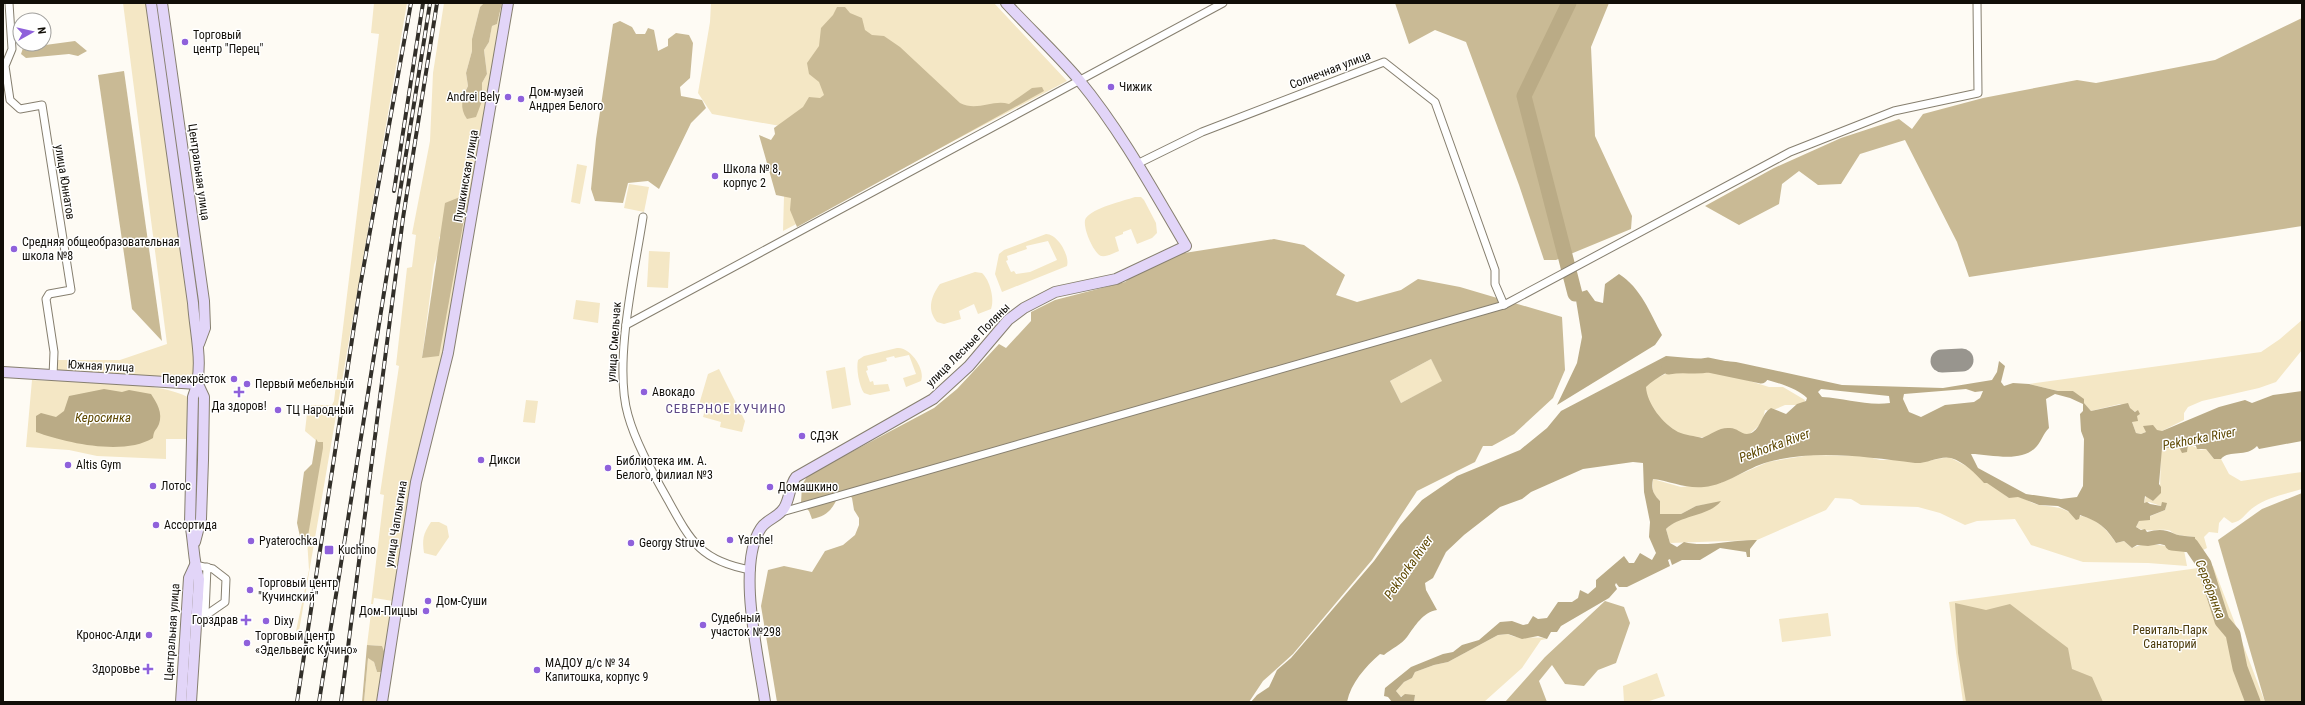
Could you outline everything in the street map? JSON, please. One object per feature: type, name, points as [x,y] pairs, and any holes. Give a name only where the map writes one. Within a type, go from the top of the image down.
[{"type":"street","name":"улица Юннатов","points":[[9,3],[12,49],[5,66],[10,100],[20,109],[42,105],[71,290],[49,294],[46,299],[54,352],[53,376]]},
{"type":"street","name":"Центральная улица","points":[[152,3],[193,303],[194,329],[199,344]]},
{"type":"street","name":"Центральная улица","points":[[162,3],[204,301],[205,328],[199,344],[198,384],[204,397],[201,519],[195,544],[194,565],[189,578],[181,702]]},
{"type":"street","name":"Пушкинская улица","points":[[448,353],[508,3]]},
{"type":"street","name":"улица Лесные Поляны","points":[[782,512],[794,480],[798,474],[933,399],[969,366],[1008,320],[1024,308],[1054,292],[1116,279],[1186,246],[1137,164],[1078,80],[1006,3]]},
{"type":"street","points":[[626,325],[1223,3]]},
{"type":"street","points":[[765,702],[753,641],[751,570],[753,551],[759,532],[766,523],[782,512],[1504,305],[1790,152],[1894,111],[1978,93],[1977,3]]},
{"type":"street","name":"Солнечная улица","points":[[1137,164],[1202,132],[1384,62],[1435,102],[1495,270],[1495,284],[1504,305]]},
{"type":"street","points":[[166,111],[177,109]]},
{"type":"street","name":"улица Смельчак","points":[[643,217],[626,325],[625,398],[628,415],[649,463],[693,542],[719,561],[731,567],[751,570]]},
{"type":"street","name":"улица Чаплыгина","points":[[382,702],[416,482],[448,353]]},
{"type":"street","name":"Южная улица","points":[[3,372],[198,384]]},
{"type":"street","name":"Центральная улица","points":[[191,702],[201,613],[199,579],[194,565]]},
{"type":"street","points":[[194,565],[208,567],[222,574],[226,579],[227,591],[225,602],[209,613],[201,613],[208,567]]},
{"type":"green space","points":[[123,3],[149,3],[193,329],[193,374],[187,379],[59,373],[57,370],[57,360],[120,360],[167,344]]},
{"type":"green space","points":[[374,3],[407,3],[299,631],[296,631],[309,570],[307,539],[323,443],[318,442],[305,431],[308,405],[332,405],[334,401],[379,34],[371,33]]},
{"type":"green space","points":[[444,3],[484,3],[480,7],[472,39],[472,51],[466,73],[468,86],[463,95],[482,102],[482,83],[487,74],[484,50],[489,42],[492,26],[497,24],[502,3],[504,3],[443,356],[393,601],[374,598],[373,604],[371,604],[384,495],[380,494],[399,366],[396,365],[407,268],[412,267],[416,235],[412,234],[430,141],[433,73]],"holes":[[[464,223],[422,358],[434,265],[440,247],[439,237]]]},
{"type":"green space","points":[[711,3],[994,3],[1067,81],[783,231],[786,127],[712,114],[698,93],[710,22]]},
{"type":"green space","points":[[577,164],[587,166],[580,204],[571,202]]},
{"type":"green space","points":[[629,184],[649,187],[644,212],[624,208]]},
{"type":"green space","points":[[1135,197],[1141,197],[1144,200],[1156,223],[1157,233],[1152,238],[1137,244],[1131,229],[1123,232],[1123,234],[1115,237],[1119,251],[1101,256],[1091,244],[1086,232],[1086,218],[1101,208]]},
{"type":"green space","points":[[1046,234],[1050,235],[1059,241],[1065,251],[1067,266],[1002,292],[995,274],[999,254],[1004,250]],"holes":[[[1048,241],[1057,260],[1030,272],[1016,274],[1014,271],[1011,272],[1006,261],[1008,260],[1007,256],[1027,249],[1026,246]]]},
{"type":"green space","points":[[649,251],[670,252],[668,288],[647,287]]},
{"type":"green space","points":[[975,272],[982,273],[987,280],[992,296],[991,309],[978,314],[974,304],[959,311],[961,319],[944,324],[937,322],[932,312],[931,302],[940,284]]},
{"type":"green space","points":[[576,300],[600,303],[598,323],[573,319]]},
{"type":"green space","points":[[2302,320],[2302,350],[2276,382],[2259,388],[2202,401],[2188,407],[2184,413],[2184,420],[2162,431],[2146,432],[2141,434],[2136,433],[2132,422],[2136,412],[2120,404],[2091,411],[2073,391],[2058,391],[2029,384],[2261,352],[2280,339]]},
{"type":"green space","points":[[902,348],[907,351],[916,360],[921,371],[921,381],[906,387],[903,378],[916,374],[909,355],[895,358],[894,356],[886,358],[887,361],[867,366],[868,370],[866,371],[870,382],[873,381],[874,385],[888,384],[890,391],[870,395],[864,393],[858,377],[858,360],[864,356]]},
{"type":"green space","points":[[1431,359],[1443,381],[1401,403],[1390,381]]},
{"type":"green space","points":[[1683,366],[1715,370],[1769,387],[1783,387],[1805,400],[1803,405],[1785,405],[1771,411],[1765,410],[1762,423],[1745,438],[1678,437],[1660,419],[1642,394],[1648,382]]},
{"type":"green space","points":[[845,367],[851,405],[832,409],[826,371]]},
{"type":"green space","points":[[719,369],[745,421],[742,432],[720,427],[721,422],[703,417],[705,410],[698,408],[708,374]]},
{"type":"green space","points":[[32,380],[114,383],[158,388],[176,392],[189,398],[190,439],[166,439],[166,459],[97,456],[69,450],[26,447]]},
{"type":"green space","points":[[526,400],[538,401],[535,423],[523,422]]},
{"type":"green space","points":[[2188,444],[2201,450],[2206,449],[2214,459],[2221,459],[2229,474],[2241,481],[2302,472],[2302,489],[2277,496],[2259,504],[2236,522],[2232,523],[2224,517],[2219,523],[2218,533],[2209,532],[2204,537],[2207,548],[2201,551],[2195,544],[2194,537],[2177,535],[2168,530],[2147,530],[2136,527],[2139,521],[2165,510],[2166,506],[2162,504],[2161,506],[2149,502],[2144,503],[2146,496],[2153,501],[2160,490],[2161,447],[2188,446]]},
{"type":"green space","points":[[1810,455],[1865,456],[1880,460],[1908,460],[1916,463],[1949,457],[1968,467],[2009,498],[2020,497],[2035,504],[2066,510],[2074,516],[2087,517],[2093,520],[2108,532],[2116,543],[2124,541],[2132,548],[2151,545],[2184,550],[2187,566],[2148,563],[2083,562],[2031,545],[2015,519],[1977,521],[1965,525],[1940,513],[1918,507],[1861,505],[1851,499],[1835,498],[1826,510],[1757,540],[1670,543],[1666,529],[1672,524],[1720,502],[1696,506],[1681,514],[1660,515],[1660,501],[1655,496],[1653,491],[1653,479],[1681,487],[1720,483],[1768,462]]},
{"type":"green space","points":[[431,522],[439,522],[447,526],[449,537],[436,556],[424,553],[424,537]]},
{"type":"green space","name":"Ревиталь-Парк Санаторий","points":[[2213,566],[2265,702],[1963,702],[1949,602]]},
{"type":"green space","points":[[371,613],[391,615],[385,654],[381,646],[367,645]]},
{"type":"green space","points":[[1828,613],[1831,636],[1782,642],[1779,619]]},
{"type":"green space","points":[[1508,634],[1522,638],[1547,639],[1541,640],[1522,668],[1484,702],[1414,702],[1415,695],[1400,696],[1396,691],[1404,682],[1412,678],[1415,672],[1448,662],[1498,635]]},
{"type":"green space","points":[[368,657],[374,662],[377,672],[382,672],[377,702],[364,702]]},
{"type":"green space","points":[[1657,673],[1665,696],[1646,702],[1624,702],[1623,686]]},
{"type":"shaded area","points":[[484,3],[502,3],[497,24],[492,26],[489,42],[484,50],[487,74],[482,83],[482,101],[476,117],[467,119],[464,115],[462,107],[464,94],[468,86],[466,73],[472,51],[472,39],[480,7]]},
{"type":"shaded area","points":[[1395,3],[1609,3],[1591,47],[1595,136],[1632,216],[1631,229],[1556,260],[1544,260],[1519,185],[1466,42],[1435,30],[1409,44]]},
{"type":"shaded area","points":[[837,7],[845,7],[850,13],[862,18],[865,30],[872,35],[884,36],[900,47],[960,103],[973,106],[997,103],[1009,104],[1032,88],[1042,87],[1044,91],[797,227],[790,210],[791,198],[776,195],[759,135],[771,140],[775,134],[774,128],[803,107],[809,97],[820,98],[824,95],[819,82],[809,74],[807,63],[819,46],[821,28],[833,15]]},
{"type":"shaded area","points":[[2302,18],[2302,226],[1969,277],[1957,242],[1905,140],[1860,154],[1841,184],[1818,185],[1799,171],[1782,184],[1779,204],[1739,225],[1705,206],[1774,168],[1841,138],[1899,119],[1912,129],[1923,114],[1983,98],[2077,80],[2096,83],[2215,60]]},
{"type":"shaded area","points":[[620,21],[632,27],[636,34],[645,34],[648,28],[654,30],[658,51],[668,46],[668,39],[676,33],[689,35],[693,43],[690,78],[680,87],[681,96],[702,100],[706,108],[691,123],[659,189],[648,181],[628,183],[623,203],[595,201],[591,189],[596,139],[613,24]]},
{"type":"shaded area","points":[[75,41],[87,51],[78,56],[69,54],[26,58],[21,54],[22,52],[52,52],[52,44]]},
{"type":"shaded area","points":[[124,71],[162,341],[132,309],[98,75]]},
{"type":"shaded area","points":[[465,195],[468,198],[439,356],[422,358],[445,203]]},
{"type":"shaded area","points":[[1274,239],[1304,245],[1345,275],[1336,295],[1357,302],[1401,290],[1418,279],[1460,287],[1562,317],[1565,370],[1553,398],[1514,434],[1492,446],[1483,446],[1475,462],[1417,491],[1372,560],[1293,654],[1263,681],[1249,702],[777,702],[761,606],[768,570],[784,566],[812,572],[825,551],[843,545],[855,535],[859,525],[859,518],[854,510],[852,498],[847,492],[839,493],[830,510],[818,518],[812,519],[809,511],[801,503],[802,485],[808,475],[934,408],[957,389],[999,344],[1006,348],[1031,321],[1031,312],[1055,300],[1125,282],[1139,271],[1178,254]],"holes":[[[1431,359],[1442,381],[1401,403],[1390,381]]]},
{"type":"shaded area","points":[[316,439],[318,442],[323,442],[323,448],[308,536],[307,539],[301,541],[297,523],[304,472],[312,464]]},
{"type":"shaded area","points":[[2302,493],[2302,702],[2265,702],[2218,540],[2262,509]]},
{"type":"shaded area","points":[[1605,601],[1624,607],[1630,623],[1616,663],[1598,670],[1584,686],[1565,684],[1552,665],[1539,681],[1547,702],[1505,702],[1545,657]]},
{"type":"shaded area","points":[[1955,603],[1986,610],[2010,604],[2068,648],[2072,669],[2092,677],[2103,702],[1966,702],[1958,653]]},
{"type":"shaded area","points":[[367,645],[382,646],[385,654],[382,672],[377,672],[374,662],[368,658],[364,702],[362,702]]},
{"type":"water","points":[[1619,274],[1633,286],[1639,294],[1662,335],[1655,345],[1557,405],[1577,363],[1582,337],[1575,294],[1587,290],[1595,301],[1603,303],[1605,284]]},
{"type":"water","name":"Pekhorka River","points":[[1666,356],[1736,362],[1842,385],[1943,388],[1992,380],[1997,372],[1999,361],[2005,366],[2001,382],[2004,386],[2013,383],[2029,384],[2058,391],[2073,391],[2084,399],[2084,403],[2091,411],[2128,403],[2130,408],[2135,412],[2138,410],[2140,414],[2137,416],[2138,421],[2132,422],[2136,433],[2141,434],[2146,432],[2143,426],[2153,425],[2157,430],[2162,431],[2219,407],[2245,400],[2252,403],[2273,395],[2302,391],[2302,441],[2259,449],[2257,446],[2248,452],[2229,454],[2221,459],[2214,459],[2206,449],[2197,449],[2196,446],[2188,444],[2187,452],[2182,453],[2179,447],[2162,448],[2159,484],[2161,487],[2161,493],[2153,501],[2145,496],[2144,503],[2147,502],[2161,506],[2162,502],[2167,503],[2165,510],[2150,516],[2150,520],[2139,521],[2136,527],[2141,530],[2145,529],[2147,532],[2161,530],[2179,535],[2195,537],[2195,544],[2184,550],[2160,544],[2148,546],[2137,545],[2132,548],[2124,541],[2116,543],[2101,525],[2092,520],[2080,515],[2079,519],[2076,520],[2068,511],[2058,506],[2039,505],[2018,497],[2009,498],[1987,483],[1984,483],[1965,465],[1947,457],[1919,463],[1842,455],[1786,458],[1768,462],[1752,468],[1729,480],[1704,487],[1684,486],[1653,479],[1653,491],[1660,501],[1660,514],[1681,514],[1696,506],[1721,501],[1710,510],[1672,524],[1666,529],[1670,543],[1677,547],[1684,542],[1692,544],[1711,544],[1757,540],[1750,549],[1750,557],[1747,557],[1746,552],[1720,548],[1700,560],[1682,560],[1672,565],[1670,559],[1668,560],[1670,566],[1627,587],[1619,587],[1616,583],[1615,585],[1617,589],[1609,598],[1561,626],[1557,632],[1551,632],[1547,639],[1538,636],[1522,639],[1508,634],[1498,635],[1448,662],[1415,672],[1412,678],[1404,682],[1396,691],[1401,697],[1405,694],[1415,695],[1414,702],[1392,702],[1388,697],[1384,696],[1385,688],[1411,667],[1443,654],[1453,652],[1462,645],[1479,640],[1500,622],[1512,621],[1523,625],[1528,624],[1533,616],[1538,619],[1547,618],[1558,602],[1572,602],[1578,598],[1580,590],[1588,594],[1596,587],[1596,580],[1624,556],[1629,563],[1634,563],[1640,553],[1652,560],[1656,553],[1649,537],[1650,522],[1644,492],[1643,463],[1633,462],[1583,469],[1531,492],[1522,499],[1500,507],[1464,535],[1446,552],[1433,578],[1425,583],[1426,590],[1437,610],[1432,611],[1423,617],[1402,642],[1384,655],[1380,654],[1369,664],[1355,682],[1347,702],[1251,702],[1257,695],[1269,687],[1277,670],[1291,658],[1374,561],[1400,525],[1422,500],[1457,476],[1520,450],[1547,428],[1561,411]],"holes":[[[1689,365],[1717,369],[1769,380],[1798,391],[1807,398],[1806,401],[1797,404],[1786,414],[1771,408],[1765,413],[1758,427],[1750,434],[1746,434],[1733,428],[1719,430],[1702,438],[1684,434],[1672,428],[1657,413],[1649,400],[1646,387],[1666,373]],[[1821,389],[1889,396],[1890,403],[1864,403],[1822,397],[1818,392]],[[1966,389],[1975,392],[1983,391],[1980,398],[1974,402],[1945,405],[1921,417],[1909,412],[1903,399],[1904,394]],[[2055,394],[2070,398],[2083,404],[2083,411],[2080,414],[2081,431],[2084,439],[2083,486],[2077,497],[2061,499],[2026,494],[1978,468],[1971,454],[2006,457],[2023,455],[2031,452],[2049,428],[2046,399]]]},
{"type":"water","name":"Керосинка","points":[[104,389],[122,392],[129,390],[151,394],[160,412],[159,424],[153,438],[141,443],[127,446],[111,447],[95,446],[63,440],[36,432],[36,416],[41,413],[56,417],[64,411],[69,396]]},
{"type":"waterway","points":[[1569,3],[1524,96],[1575,294]]},
{"type":"waterway","points":[[1669,367],[1708,365],[1761,376]]},
{"type":"waterway","name":"Серебрянка","points":[[2172,543],[2191,545],[2204,564],[2222,621],[2233,634],[2240,668],[2253,702]]},
{"type":"taxiway","points":[[1942,361],[1962,360]]},
{"type":"railway","points":[[297,702],[360,287],[411,3]]},
{"type":"railway","points":[[394,191],[423,3]]},
{"type":"railway","points":[[319,702],[430,3]]},
{"type":"railway","points":[[341,702],[403,218],[437,3]]},
{"type":"place","name":"Торговый центр \"Перец\"","points":[[185,42]]},
{"type":"place","name":"Чижик","points":[[1111,87]]},
{"type":"place","name":"Andrei Bely","points":[[508,97]]},
{"type":"place","name":"Дом-музей Андрея Белого","points":[[521,99]]},
{"type":"place","name":"Школа № 8, корпус 2","points":[[715,176]]},
{"type":"place","name":"Средняя общеобразовательная школа №8","points":[[14,249]]},
{"type":"place","name":"Перекрёсток","points":[[234,379]]},
{"type":"place","name":"Первый мебельный","points":[[247,384]]},
{"type":"place","name":"Да здоров!","points":[[239,392]]},
{"type":"place","name":"Авокадо","points":[[644,392]]},
{"type":"place","name":"ТЦ Народный","points":[[278,410]]},
{"type":"place","name":"СДЭК","points":[[802,436]]},
{"type":"place","name":"Дикси","points":[[481,460]]},
{"type":"place","name":"Altis Gym","points":[[68,465]]},
{"type":"place","name":"Библиотека им. А. Белого, филиал №3","points":[[608,468]]},
{"type":"place","name":"Лотос","points":[[153,486]]},
{"type":"place","name":"Домашкино","points":[[770,487]]},
{"type":"place","name":"Ассортида","points":[[156,525]]},
{"type":"place","name":"Yarche!","points":[[730,540]]},
{"type":"place","name":"Pyaterochka","points":[[251,541]]},
{"type":"place","name":"Georgy Struve","points":[[631,543]]},
{"type":"place","name":"Kuchino","points":[[329,550]]},
{"type":"place","name":"Торговый центр \"Кучинский\"","points":[[250,590]]},
{"type":"place","name":"Дом-Суши","points":[[428,601]]},
{"type":"place","name":"Дом-Пиццы","points":[[426,611]]},
{"type":"place","name":"Горздрав","points":[[246,620]]},
{"type":"place","name":"Dixy","points":[[266,621]]},
{"type":"place","name":"Судебный участок №298","points":[[703,625]]},
{"type":"place","name":"Кронос-Алди","points":[[149,635]]},
{"type":"place","name":"Торговый центр «Эдельвейс Кучино»","points":[[247,643]]},
{"type":"place","name":"Здоровье","points":[[148,669]]},
{"type":"place","name":"МАДОУ д/с № 34 Капитошка, корпус 9","points":[[537,670]]},
{"type":"district","name":"СЕВЕРНОЕ КУЧИНО","points":[[726,408]]}]
